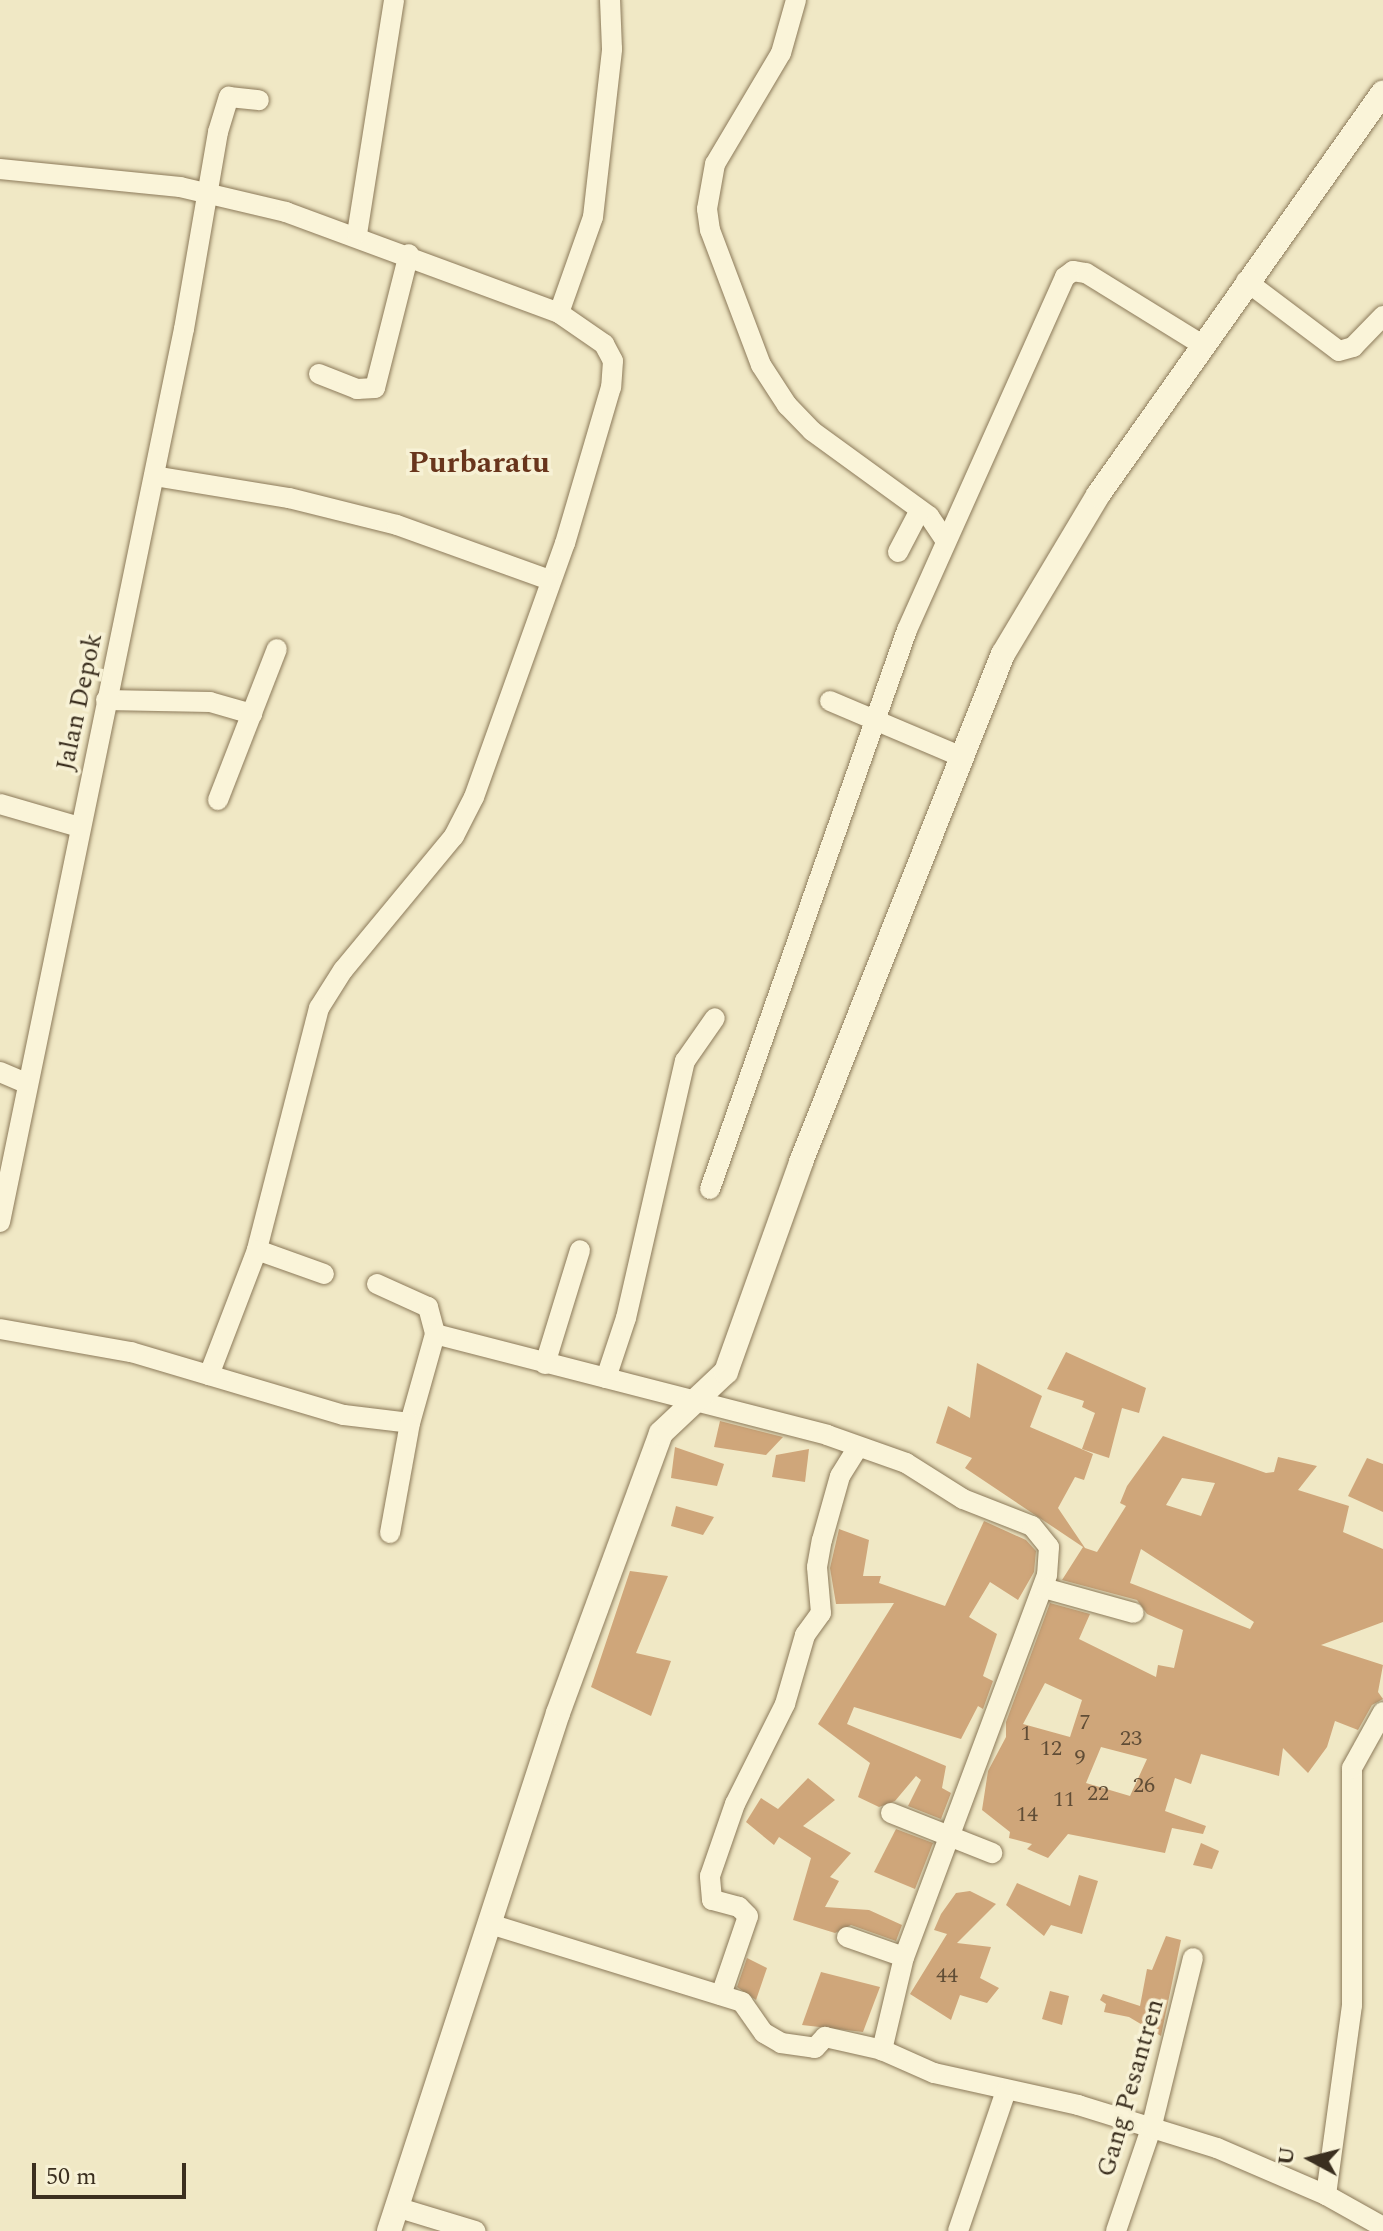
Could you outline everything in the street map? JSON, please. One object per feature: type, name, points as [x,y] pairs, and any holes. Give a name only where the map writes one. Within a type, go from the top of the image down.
[{"type":"street","points":[[357,234],[394,0]]},
{"type":"street","points":[[559,313],[593,217],[612,49],[610,0]]},
{"type":"street","points":[[796,0],[781,53],[715,164],[707,209],[710,230],[761,365],[787,405],[812,431],[945,540]]},
{"type":"street","points":[[389,2231],[558,1713],[661,1433],[697,1403],[726,1372],[801,1162],[1013,635],[1098,495],[1201,344],[1383,93]]},
{"type":"street","name":"Jalan Depok","points":[[0,1222],[26,1083],[154,476],[225,102],[234,95],[259,100]]},
{"type":"street","points":[[0,169],[208,193],[357,234],[559,313],[604,344],[613,361],[611,387],[550,580],[464,817],[425,873],[343,970],[319,1008],[257,1250],[209,1375]]},
{"type":"street","points":[[319,374],[357,389],[375,388],[409,254]]},
{"type":"street","points":[[710,1189],[869,718],[945,540],[1067,274],[1086,273],[1201,344]]},
{"type":"street","points":[[1246,281],[1339,351],[1353,347],[1383,316]]},
{"type":"street","points":[[154,476],[289,498],[397,525],[550,580]]},
{"type":"street","points":[[898,552],[917,516]]},
{"type":"street","points":[[218,800],[277,649]]},
{"type":"street","points":[[106,700],[210,702],[252,714]]},
{"type":"street","points":[[830,701],[962,757]]},
{"type":"street","points":[[0,804],[79,827]]},
{"type":"street","points":[[606,1378],[626,1318],[685,1061],[715,1018]]},
{"type":"street","points":[[0,1072],[26,1083]]},
{"type":"street","points":[[257,1250],[324,1274]]},
{"type":"street","points":[[545,1364],[580,1250]]},
{"type":"street","points":[[377,1284],[429,1308],[435,1334],[410,1423],[390,1533]]},
{"type":"street","points":[[0,1329],[131,1352],[299,1404],[410,1423]]},
{"type":"street","points":[[435,1334],[858,1447],[906,1463],[963,1499],[1041,1533],[1049,1547],[1044,1588],[904,1957],[882,2050]]},
{"type":"street","points":[[721,1995],[748,1916],[739,1907],[712,1900],[710,1876],[735,1804],[785,1704],[805,1635],[821,1613],[817,1567],[822,1540],[840,1476],[858,1447]]},
{"type":"street","points":[[1044,1588],[1134,1613]]},
{"type":"street","points":[[1326,2195],[1352,2005],[1352,1768],[1383,1712]]},
{"type":"street","points":[[891,1813],[992,1853]]},
{"type":"street","points":[[490,1924],[748,2006],[764,2033],[781,2043],[815,2048],[825,2037],[882,2050],[934,2073],[1078,2105],[1217,2148],[1326,2195],[1383,2227]]},
{"type":"street","points":[[847,1937],[904,1957]]},
{"type":"street","name":"Gang Pesantren","points":[[1116,2231],[1151,2129],[1193,1958]]},
{"type":"street","points":[[958,2231],[1006,2091]]},
{"type":"street","points":[[396,2207],[475,2231]]},
{"type":"building","points":[[1066,1352],[1146,1388],[1139,1413],[1122,1408],[1109,1458],[1082,1449],[1095,1413],[1082,1407],[1084,1401],[1047,1389]]},
{"type":"building","points":[[977,1363],[1042,1396],[1030,1427],[1093,1454],[1084,1480],[1075,1477],[1058,1508],[1085,1548],[1097,1552],[1126,1506],[1120,1503],[1127,1486],[1163,1436],[1266,1473],[1274,1472],[1278,1457],[1317,1466],[1298,1490],[1349,1506],[1343,1532],[1383,1549],[1383,1622],[1321,1645],[1383,1665],[1378,1692],[1383,1699],[1372,1705],[1358,1730],[1335,1721],[1327,1747],[1308,1773],[1283,1748],[1279,1776],[1201,1754],[1191,1784],[1175,1778],[1165,1811],[1206,1826],[1203,1834],[1172,1828],[1165,1853],[1068,1834],[1048,1858],[1027,1849],[1032,1844],[1009,1838],[1010,1832],[982,1810],[988,1771],[1006,1737],[1006,1722],[1050,1603],[1090,1614],[1079,1639],[1156,1677],[1158,1665],[1174,1668],[1183,1630],[1147,1614],[1137,1600],[1062,1580],[1083,1547],[965,1468],[972,1458],[936,1443],[948,1406],[970,1418]],"holes":[[[1182,1478],[1215,1483],[1201,1516],[1166,1505]],[[1141,1549],[1254,1622],[1250,1629],[1130,1583]],[[1045,1683],[1082,1700],[1070,1737],[1023,1724]],[[1101,1747],[1147,1759],[1130,1796],[1086,1783]]]},
{"type":"building","points":[[720,1421],[783,1437],[766,1455],[714,1447]]},
{"type":"building","points":[[675,1447],[724,1464],[717,1486],[671,1478]]},
{"type":"building","points":[[809,1449],[805,1482],[772,1477],[776,1455]]},
{"type":"building","points":[[1367,1458],[1383,1464],[1383,1512],[1348,1496]]},
{"type":"building","points":[[676,1506],[714,1517],[703,1535],[671,1526]]},
{"type":"building","points":[[984,1521],[1026,1540],[1036,1551],[1034,1572],[1018,1600],[990,1582],[969,1617],[997,1634],[983,1676],[993,1681],[983,1709],[978,1706],[961,1739],[854,1707],[847,1724],[946,1766],[942,1788],[951,1793],[941,1819],[908,1806],[921,1780],[916,1776],[895,1801],[879,1807],[858,1797],[870,1763],[818,1724],[894,1603],[836,1604],[830,1568],[839,1529],[869,1540],[863,1576],[881,1576],[879,1583],[945,1606]]},
{"type":"building","points":[[630,1571],[668,1576],[636,1653],[671,1661],[651,1716],[591,1687]]},
{"type":"building","points":[[808,1778],[835,1800],[803,1826],[851,1853],[830,1877],[839,1881],[825,1907],[869,1910],[902,1925],[896,1941],[851,1925],[835,1933],[793,1920],[811,1858],[779,1837],[774,1845],[746,1822],[761,1798],[778,1809]]},
{"type":"building","points":[[896,1829],[933,1843],[915,1889],[874,1872]]},
{"type":"building","points":[[1201,1843],[1219,1851],[1212,1869],[1193,1865]]},
{"type":"building","points":[[1079,1875],[1098,1881],[1082,1934],[1051,1925],[1044,1936],[1006,1905],[1017,1883],[1070,1906]]},
{"type":"building","points":[[970,1891],[996,1904],[957,1943],[991,1947],[980,1978],[999,1988],[987,2003],[960,1995],[951,2020],[910,1994],[947,1934],[934,1930],[941,1914],[956,1893]]},
{"type":"building","points":[[1166,1936],[1181,1940],[1161,2036],[1129,2017],[1104,2012],[1106,2004],[1100,2000],[1103,1994],[1140,2006],[1147,1969],[1152,1970]]},
{"type":"building","points":[[747,1958],[767,1968],[756,2000],[737,1987]]},
{"type":"building","points":[[821,1972],[880,1987],[863,2032],[802,2025]]},
{"type":"building","points":[[1050,1991],[1069,1996],[1062,2025],[1042,2019]]},
{"type":"district","name":"Purbaratu","points":[[479,463]]}]
